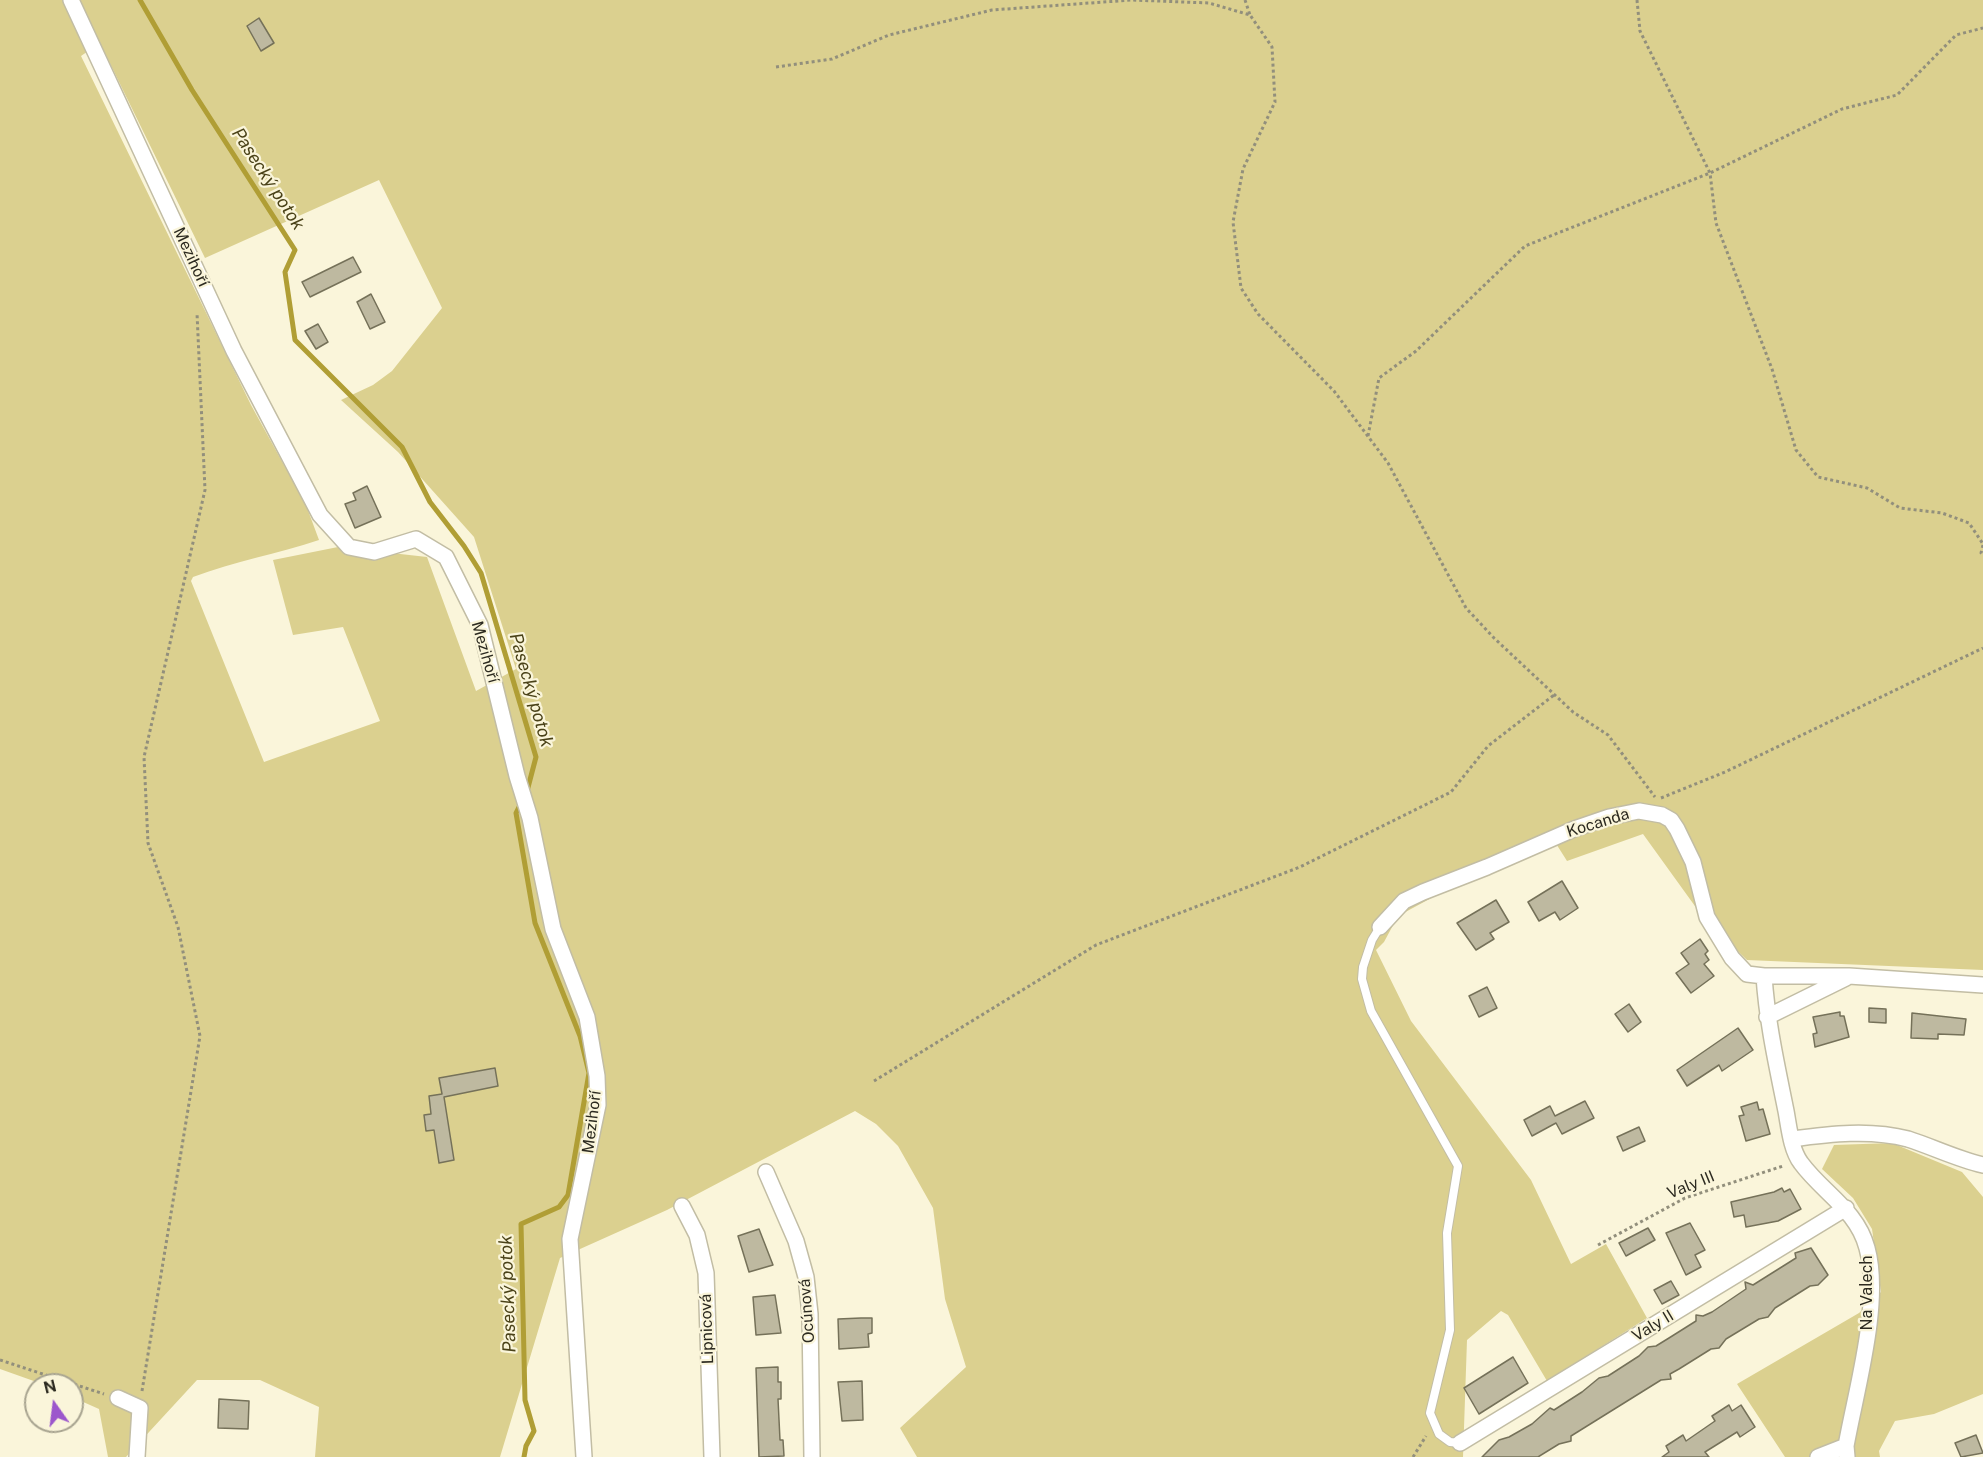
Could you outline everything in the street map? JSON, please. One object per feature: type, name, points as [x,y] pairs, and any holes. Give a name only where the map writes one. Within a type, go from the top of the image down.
[{"type":"street","name":"Mezihoří","points":[[71,0],[234,351],[320,515],[350,547],[374,552],[416,539],[446,557],[480,625],[517,776],[530,818],[553,929],[587,1017],[597,1076],[598,1105],[593,1136],[570,1239],[584,1457]]},
{"type":"street","name":"Kocanda","points":[[1380,927],[1404,901],[1423,892],[1574,829],[1632,811],[1651,813],[1671,820],[1686,845],[1707,917],[1732,958],[1748,974],[1849,976],[1983,985]]},
{"type":"street","name":"Na Valech","points":[[1764,976],[1767,1017],[1792,1139],[1800,1162],[1846,1208],[1863,1235],[1871,1269],[1867,1338],[1846,1452]]},
{"type":"street","points":[[1767,1017],[1849,976]]},
{"type":"street","points":[[1792,1139],[1829,1134],[1887,1135],[1908,1139],[1983,1165]]},
{"type":"street","name":"Ocúnová","points":[[766,1172],[796,1241],[806,1277],[810,1314],[812,1457]]},
{"type":"street","name":"Lipnicová","points":[[682,1206],[697,1235],[706,1273],[712,1457]]},
{"type":"street","name":"Valy II","points":[[1460,1443],[1846,1208]]},
{"type":"street","points":[[118,1398],[140,1408],[137,1457]]},
{"type":"street","points":[[1818,1457],[1846,1452]]},
{"type":"lane","points":[[1380,927],[1372,940],[1363,966],[1362,979],[1371,1011],[1458,1166],[1447,1233],[1450,1330],[1430,1413],[1433,1424],[1450,1442],[1460,1443]]},
{"type":"path","points":[[776,67],[832,59],[889,36],[992,10],[1132,0],[1209,3],[1250,15]]},
{"type":"path","points":[[1245,0],[1250,15],[1272,47],[1275,102],[1243,169],[1233,222],[1241,288],[1258,314],[1334,391],[1388,464],[1466,608],[1494,638],[1573,712],[1608,735],[1657,800],[1725,772],[1983,648]]},
{"type":"path","points":[[1637,0],[1641,31],[1710,173],[1716,223],[1772,369],[1796,450],[1818,477],[1867,488],[1900,508],[1942,513],[1969,523],[1983,545],[1981,553],[1983,555]]},
{"type":"path","points":[[1368,436],[1379,378],[1416,351],[1525,246],[1710,173],[1842,109],[1896,95],[1956,35],[1983,28]]},
{"type":"path","points":[[140,1408],[200,1036],[178,927],[148,843],[144,758],[205,490],[197,303]]},
{"type":"path","points":[[874,1081],[1096,945],[1300,867],[1451,792],[1488,746],[1554,695]]},
{"type":"path","name":"Valy III","points":[[1598,1245],[1685,1198],[1756,1173],[1800,1162]]},
{"type":"path","points":[[0,1360],[118,1398]]},
{"type":"path","points":[[1413,1457],[1433,1424]]},
{"type":"shaded area","points":[[0,0],[1983,0],[1983,970],[1747,960],[1705,920],[1643,834],[1567,861],[1555,842],[1485,869],[1398,916],[1384,942],[1376,950],[1411,1021],[1531,1180],[1571,1264],[1606,1244],[1647,1318],[1547,1381],[1508,1315],[1501,1311],[1467,1340],[1463,1457],[917,1457],[900,1428],[966,1367],[945,1299],[933,1208],[898,1146],[876,1124],[855,1111],[667,1210],[560,1258],[500,1457],[315,1457],[319,1407],[260,1380],[197,1380],[126,1457],[108,1457],[99,1409],[84,1402],[84,1373],[24,1373],[24,1378],[0,1369]],"holes":[[[100,43],[205,258],[379,180],[442,308],[392,371],[373,385],[341,400],[398,452],[474,537],[516,669],[476,691],[427,557],[338,547],[273,560],[293,635],[343,627],[380,721],[264,762],[191,581],[193,577],[224,566],[319,540],[306,505],[251,405],[81,56]]]},
{"type":"shaded area","points":[[1892,1143],[1962,1172],[1983,1197],[1983,1394],[1934,1414],[1895,1421],[1879,1451],[1880,1457],[1785,1457],[1737,1384],[1859,1313],[1881,1292],[1872,1229],[1853,1198],[1822,1169],[1834,1145]]},
{"type":"building","points":[[259,18],[274,43],[261,51],[247,26]]},
{"type":"building","points":[[353,257],[361,272],[310,297],[302,282]]},
{"type":"building","points":[[371,294],[385,322],[370,329],[357,302]]},
{"type":"building","points":[[318,324],[328,342],[316,349],[305,331]]},
{"type":"building","points":[[367,486],[381,517],[355,528],[345,504],[356,500],[353,493]]},
{"type":"building","points":[[1562,881],[1578,908],[1560,920],[1555,912],[1539,921],[1528,902]]},
{"type":"building","points":[[1496,900],[1509,922],[1490,933],[1494,939],[1476,950],[1457,923]]},
{"type":"building","points":[[1700,939],[1708,951],[1705,954],[1709,960],[1704,964],[1714,976],[1691,993],[1676,973],[1689,964],[1681,953]]},
{"type":"building","points":[[1487,987],[1497,1008],[1479,1017],[1469,996]]},
{"type":"building","points":[[1629,1004],[1641,1022],[1628,1032],[1615,1014]]},
{"type":"building","points":[[1869,1008],[1886,1009],[1886,1023],[1869,1022]]},
{"type":"building","points":[[1840,1012],[1840,1016],[1844,1016],[1849,1037],[1815,1047],[1813,1034],[1817,1033],[1813,1017]]},
{"type":"building","points":[[1912,1013],[1966,1019],[1964,1035],[1938,1034],[1938,1039],[1911,1038]]},
{"type":"building","points":[[1738,1028],[1753,1050],[1722,1071],[1719,1065],[1687,1086],[1677,1070]]},
{"type":"building","points":[[495,1068],[498,1086],[444,1097],[454,1160],[439,1163],[434,1130],[426,1131],[424,1115],[431,1114],[429,1096],[442,1094],[439,1078]]},
{"type":"building","points":[[1585,1101],[1594,1118],[1562,1134],[1556,1123],[1532,1136],[1524,1120],[1550,1106],[1555,1116]]},
{"type":"building","points":[[1757,1102],[1759,1110],[1763,1109],[1770,1134],[1746,1141],[1739,1116],[1744,1115],[1741,1107]]},
{"type":"building","points":[[1639,1127],[1645,1141],[1623,1151],[1617,1137]]},
{"type":"building","points":[[1782,1188],[1784,1192],[1790,1189],[1801,1209],[1778,1221],[1746,1227],[1744,1215],[1734,1217],[1731,1202]]},
{"type":"building","points":[[1690,1223],[1705,1250],[1695,1255],[1701,1267],[1686,1275],[1666,1233]]},
{"type":"building","points":[[1648,1228],[1655,1240],[1626,1256],[1619,1243]]},
{"type":"building","points":[[759,1229],[773,1265],[749,1272],[738,1236]]},
{"type":"building","points":[[1811,1248],[1828,1275],[1818,1285],[1810,1286],[1775,1308],[1768,1317],[1759,1319],[1726,1339],[1719,1348],[1711,1349],[1670,1374],[1671,1379],[1661,1380],[1571,1436],[1571,1441],[1559,1444],[1538,1457],[1482,1457],[1499,1440],[1532,1424],[1550,1408],[1554,1410],[1599,1378],[1608,1376],[1639,1356],[1648,1347],[1656,1346],[1696,1321],[1696,1315],[1703,1316],[1712,1312],[1746,1289],[1745,1282],[1753,1285],[1796,1258],[1795,1253]]},
{"type":"building","points":[[1671,1281],[1679,1295],[1662,1304],[1654,1290]]},
{"type":"building","points":[[775,1295],[781,1333],[756,1335],[753,1297]]},
{"type":"building","points":[[872,1318],[872,1333],[868,1334],[869,1347],[839,1349],[838,1319]]},
{"type":"building","points":[[1513,1357],[1528,1383],[1479,1414],[1464,1388]]},
{"type":"building","points":[[778,1367],[778,1382],[781,1382],[781,1399],[778,1399],[780,1440],[783,1440],[784,1456],[759,1457],[756,1368]]},
{"type":"building","points":[[862,1381],[863,1420],[842,1421],[838,1382]]},
{"type":"building","points":[[219,1399],[249,1401],[248,1429],[218,1428]]},
{"type":"building","points":[[1729,1405],[1732,1411],[1741,1405],[1755,1427],[1740,1437],[1737,1432],[1705,1452],[1709,1457],[1662,1457],[1669,1452],[1666,1446],[1683,1435],[1686,1441],[1715,1421],[1712,1416]]},
{"type":"building","points":[[1976,1435],[1983,1453],[1961,1457],[1955,1443]]},
{"type":"waterway","name":"Pasecký potok","points":[[140,0],[192,90],[295,250],[285,272],[295,340],[402,447],[430,502],[464,546],[481,573],[536,757],[526,795]]},
{"type":"waterway","name":"Pasecký potok","points":[[521,803],[516,813],[535,923],[580,1036],[589,1073],[568,1195],[559,1207],[521,1224],[525,1400],[534,1431],[526,1446],[524,1457]]}]
